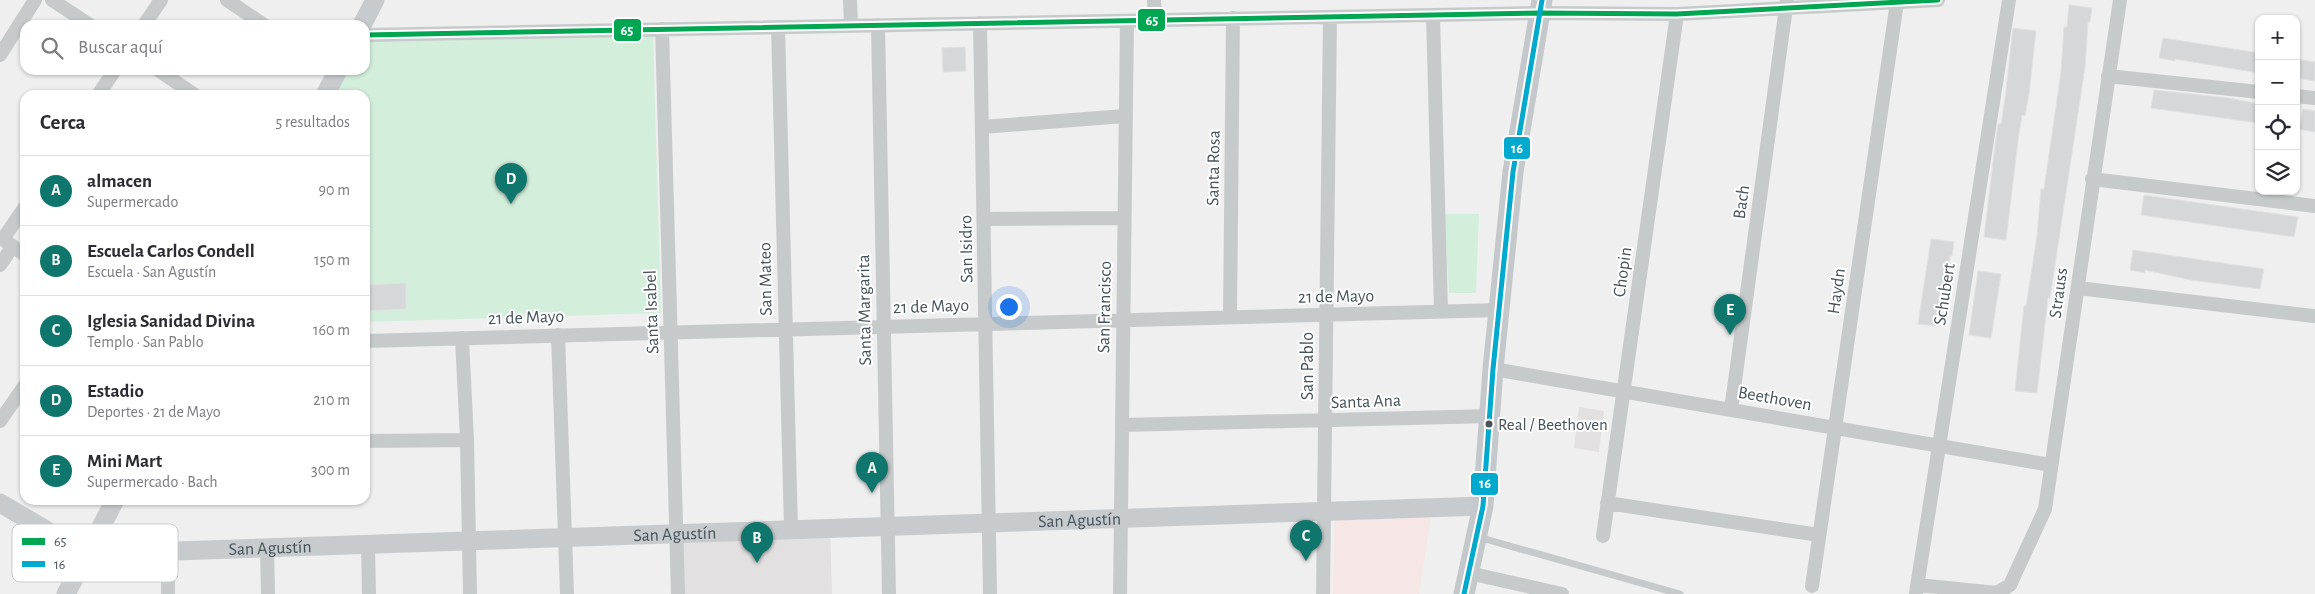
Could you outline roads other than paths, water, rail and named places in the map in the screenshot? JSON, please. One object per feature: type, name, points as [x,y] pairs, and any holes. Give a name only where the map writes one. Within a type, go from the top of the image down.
[{"type":"main road","points":[[1464,594],[1484,506],[1499,310],[1513,172],[1541,6]]},
{"type":"street","points":[[22,20],[34,0]]},
{"type":"street","points":[[52,0],[82,20]]},
{"type":"street","points":[[147,20],[161,0]]},
{"type":"street","points":[[227,0],[257,20]]},
{"type":"street","points":[[364,20],[374,0]]},
{"type":"street","points":[[850,0],[851,26]]},
{"type":"street","points":[[1154,0],[1154,20]]},
{"type":"street","points":[[370,35],[1433,15],[1541,6],[1677,14],[1788,3],[1938,0]]},
{"type":"street","name":"Schubert","points":[[1917,590],[2009,0]]},
{"type":"street","name":"Strauss","points":[[1917,590],[1997,593],[2010,585],[2045,509],[2078,288],[2092,179],[2120,0]]},
{"type":"street","name":"Haydn","points":[[1812,586],[1897,2]]},
{"type":"street","name":"Bach","points":[[1731,410],[1788,3]]},
{"type":"street","name":"Chopin","points":[[1603,536],[1677,14]]},
{"type":"street","points":[[1433,15],[1441,312]]},
{"type":"street","name":"San Pablo","points":[[1323,594],[1330,17]]},
{"type":"street","name":"Santa Rosa","points":[[1230,317],[1234,18]]},
{"type":"street","name":"San Francisco","points":[[1120,594],[1126,20]]},
{"type":"street","points":[[0,55],[20,23]]},
{"type":"street","name":"San Isidro","points":[[980,23],[990,594]]},
{"type":"street","name":"Santa Margarita","points":[[878,25],[889,594]]},
{"type":"street","name":"San Mateo","points":[[778,27],[791,530]]},
{"type":"street","name":"Santa Isabel","points":[[662,29],[678,594]]},
{"type":"street","points":[[101,90],[112,75]]},
{"type":"street","points":[[165,75],[188,90]]},
{"type":"street","points":[[328,90],[335,75]]},
{"type":"street","points":[[2108,76],[2255,92]]},
{"type":"street","points":[[2300,96],[2315,98]]},
{"type":"street","points":[[982,127],[1125,116]]},
{"type":"street","points":[[2092,179],[2315,206]]},
{"type":"street","points":[[0,265],[5,241],[20,215]]},
{"type":"street","points":[[984,219],[1124,218]]},
{"type":"street","points":[[5,241],[20,252]]},
{"type":"street","points":[[2078,288],[2313,316]]},
{"type":"street","name":"21 de Mayo","points":[[370,341],[1499,310]]},
{"type":"street","points":[[558,335],[567,594]]},
{"type":"street","points":[[462,338],[467,440],[470,594]]},
{"type":"street","name":"Beethoven","points":[[1494,369],[2051,465]]},
{"type":"street","points":[[0,421],[20,392]]},
{"type":"street","name":"Santa Ana","points":[[1122,425],[1491,416]]},
{"type":"street","points":[[370,441],[467,440]]},
{"type":"street","points":[[0,502],[37,524]]},
{"type":"street","points":[[1607,503],[1819,535]]},
{"type":"street","points":[[103,524],[112,505]]},
{"type":"street","name":"San Agustín","points":[[178,551],[1484,506]]},
{"type":"street","points":[[368,544],[369,594]]},
{"type":"street","points":[[267,548],[268,594]]},
{"type":"street","points":[[1469,573],[1562,594]]},
{"type":"street","points":[[66,594],[72,582]]},
{"type":"lane","points":[[1478,537],[1680,594]]},
{"type":"place","name":"Estadio","points":[[511,204]]},
{"type":"place","name":"Mini Mart","points":[[1730,335]]},
{"type":"place","name":"Real / Beethoven","points":[[1489,424]]},
{"type":"place","name":"almacen","points":[[872,493]]},
{"type":"place","name":"Iglesia Sanidad Divina","points":[[1306,561]]},
{"type":"place","name":"Escuela Carlos Condell","points":[[757,563]]}]
